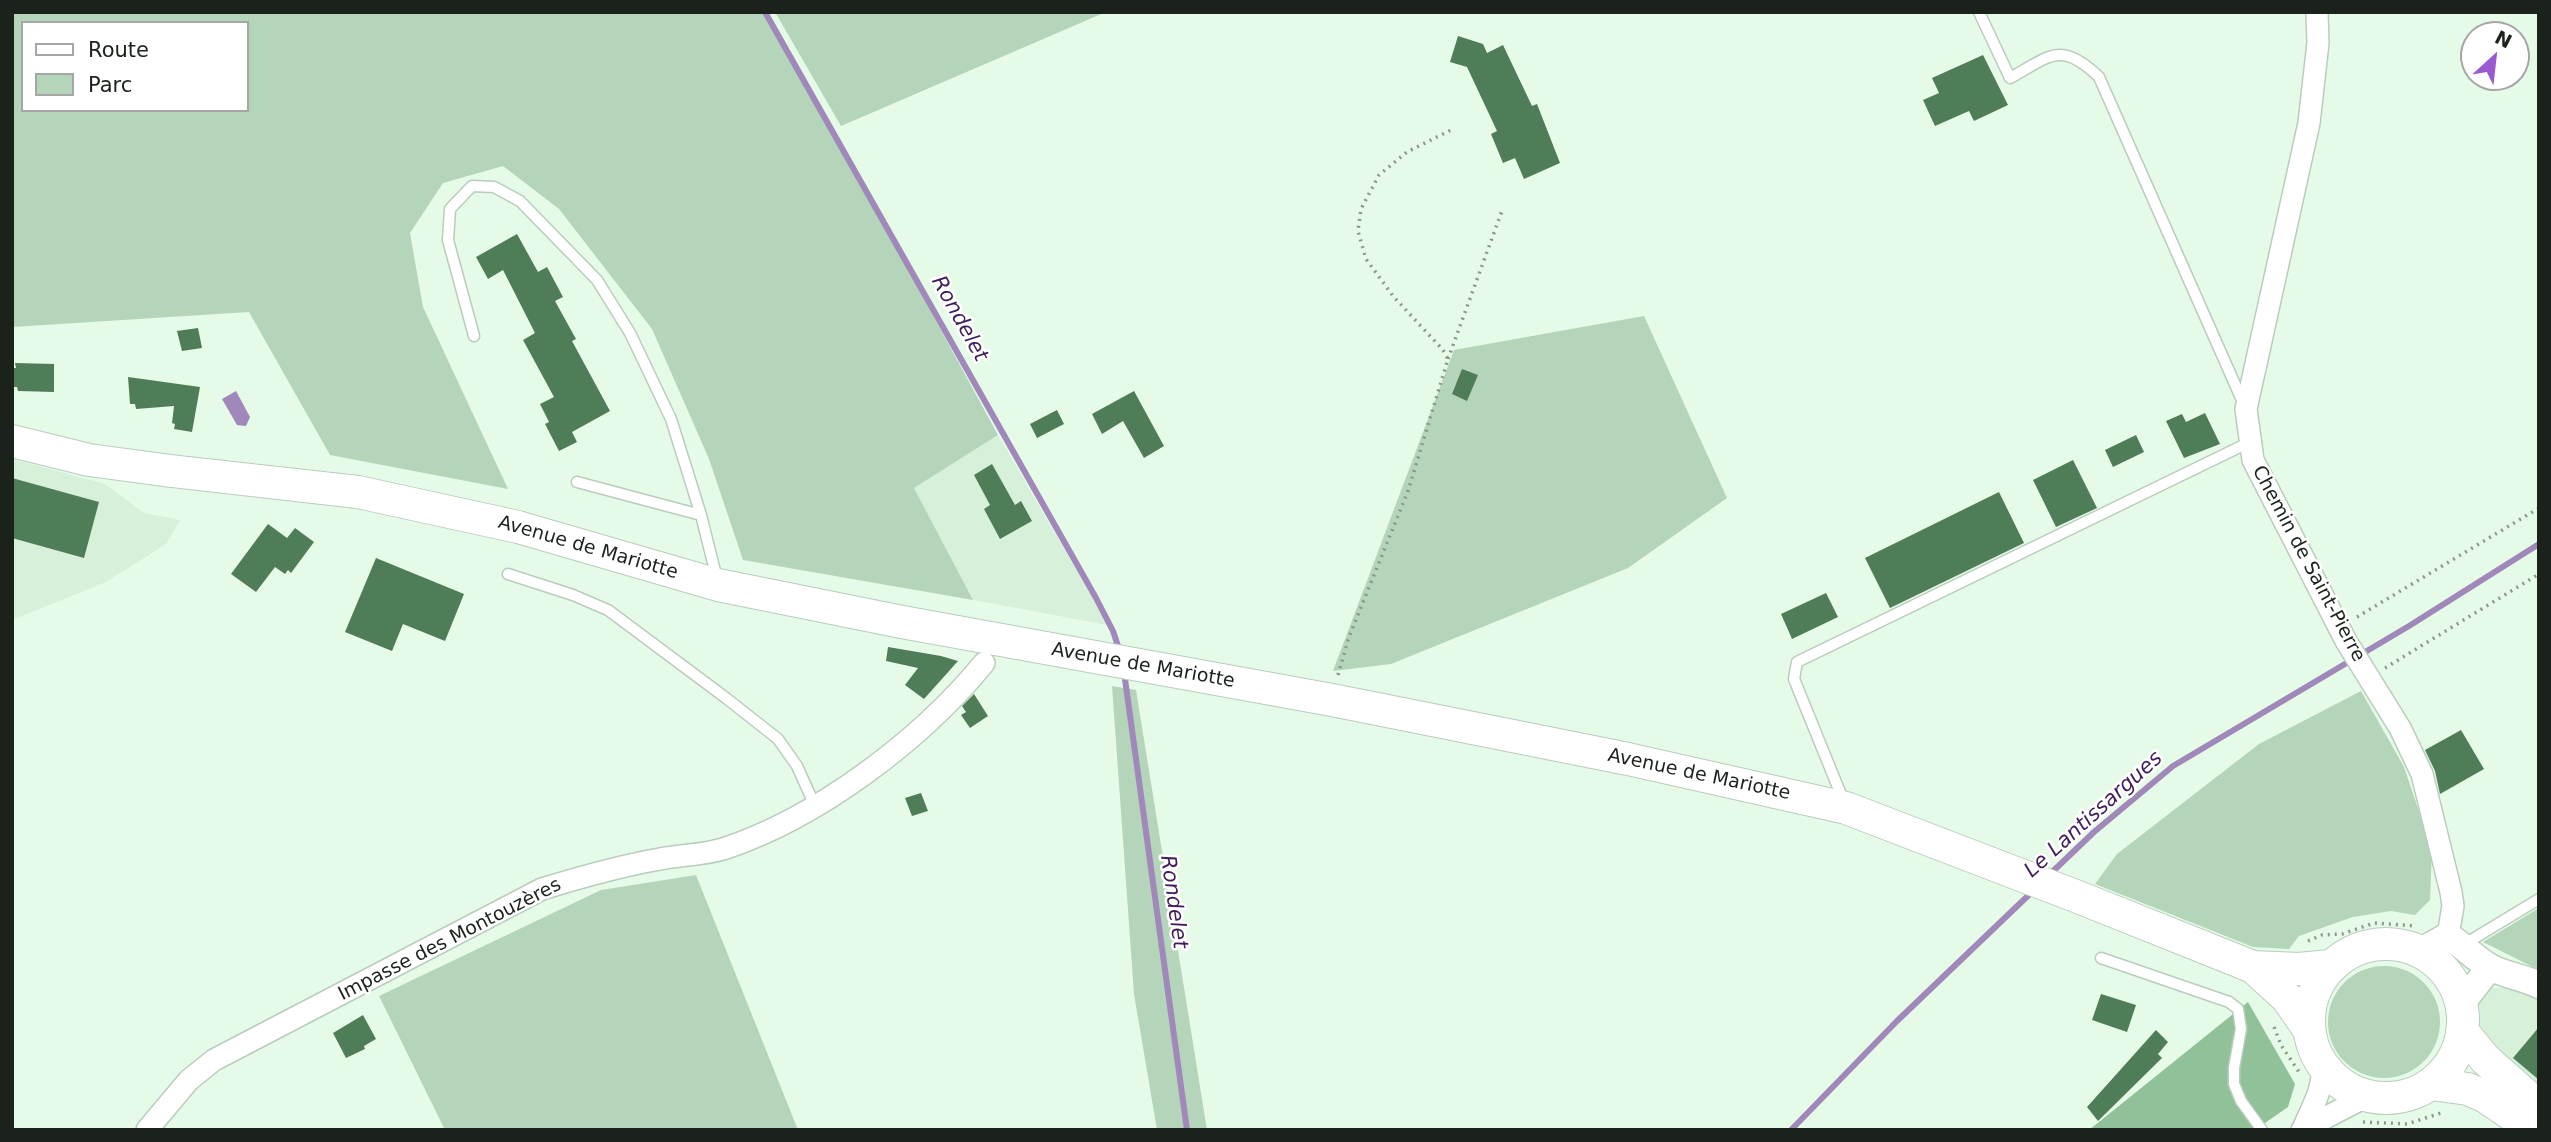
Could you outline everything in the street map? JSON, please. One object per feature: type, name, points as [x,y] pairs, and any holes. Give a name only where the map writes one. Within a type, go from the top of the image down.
[{"type":"main road","name":"Avenue de Mariotte","points":[[12,441],[89,460],[358,492],[518,527],[718,585],[902,622],[1332,700],[1628,759],[1846,808],[2253,967],[2298,969],[2331,966]]},
{"type":"main road","points":[[2461,1018],[2452,1061],[2431,1084],[2411,1094],[2389,1098],[2359,1109],[2342,1085],[2314,1075],[2313,1046],[2308,1028],[2310,1004],[2318,984],[2331,966],[2353,951],[2380,944],[2407,947],[2434,961],[2446,973],[2455,988],[2461,1018],[2485,1059],[2539,1107]]},
{"type":"main road","name":"Avenue de Mariotte","points":[[2253,967],[2287,998],[2308,1028]]},
{"type":"main road","points":[[2431,1084],[2468,1089],[2486,1097],[2534,1130]]},
{"type":"street","name":"Chemin de Saint-Pierre","points":[[2317,12],[2318,43],[2309,123],[2246,409],[2250,442],[2253,460],[2343,634],[2400,728],[2421,774],[2451,892],[2453,936]]},
{"type":"street","name":"Impasse des Montouzères","points":[[147,1130],[189,1080],[214,1060],[542,889],[595,872],[721,850],[781,825],[815,806],[885,759],[951,700],[984,663]]},
{"type":"street","points":[[2419,952],[2453,936],[2490,967],[2518,975],[2539,985]]},
{"type":"street","points":[[2461,1018],[2490,967]]},
{"type":"street","points":[[2303,1130],[2322,1085],[2314,1075]]},
{"type":"street","points":[[2303,1130],[2359,1109]]},
{"type":"lane","points":[[1979,12],[2010,78],[2053,54],[2080,58],[2099,77],[2246,409]]},
{"type":"lane","points":[[474,336],[448,240],[450,209],[472,186],[494,187],[520,201],[597,280],[630,332],[671,419],[701,515],[718,585]]},
{"type":"lane","points":[[1846,808],[1794,679],[1797,662],[2250,442]]},
{"type":"lane","points":[[578,482],[701,515]]},
{"type":"lane","points":[[508,574],[573,595],[608,610],[726,698],[778,739],[797,766],[815,806]]},
{"type":"lane","points":[[2453,936],[2539,899]]},
{"type":"lane","points":[[2101,958],[2229,1002],[2238,1009],[2241,1029],[2234,1084],[2262,1130]]},
{"type":"path","points":[[1448,359],[1443,350],[1393,296],[1366,259],[1358,231],[1361,209],[1379,175],[1407,152],[1451,131]]},
{"type":"path","points":[[1332,700],[1349,637],[1408,491],[1448,359],[1503,208]]},
{"type":"path","points":[[2343,634],[2539,508]]},
{"type":"path","points":[[2366,675],[2539,574]]},
{"type":"path","points":[[2298,969],[2300,949],[2309,940],[2322,935],[2342,934],[2374,923],[2416,926],[2431,923],[2453,936]]},
{"type":"path","points":[[2287,998],[2273,1013],[2274,1027],[2281,1045],[2314,1075]]},
{"type":"path","points":[[2359,1109],[2407,1124],[2447,1111]]},
{"type":"shaded area","points":[[236,391],[250,417],[246,426],[237,425],[222,399]]},
{"type":"shaded area","points":[[998,435],[1108,625],[973,600],[914,488]]},
{"type":"shaded area","points":[[12,459],[105,484],[144,513],[180,520],[166,544],[106,582],[12,620]]},
{"type":"shaded area","points":[[2514,986],[2539,997],[2539,1089],[2497,1054],[2477,1027],[2474,1001],[2485,989]]},
{"type":"green space","points":[[12,12],[763,12],[832,130],[998,435],[914,488],[973,600],[743,560],[709,459],[652,329],[559,209],[503,166],[443,183],[410,233],[423,307],[508,489],[330,455],[249,312],[12,327]]},
{"type":"green space","points":[[775,12],[1106,12],[841,126]]},
{"type":"green space","points":[[1644,316],[1727,498],[1628,568],[1391,664],[1333,671],[1454,350]]},
{"type":"green space","points":[[1112,686],[1136,690],[1207,1130],[1157,1130],[1134,994]]},
{"type":"green space","points":[[2361,691],[2404,767],[2432,850],[2430,900],[2415,915],[2391,911],[2353,917],[2299,936],[2289,949],[2253,947],[2095,884],[2117,854],[2259,744]]},
{"type":"green space","points":[[696,875],[798,1130],[445,1130],[379,996],[601,890]]},
{"type":"green space","points":[[2539,908],[2539,970],[2483,942]]},
{"type":"green space","points":[[2384,966],[2406,970],[2424,982],[2436,1000],[2440,1022],[2436,1044],[2424,1062],[2406,1074],[2384,1078],[2362,1074],[2344,1062],[2332,1044],[2328,1022],[2332,1000],[2344,982],[2362,970]]},
{"type":"green space","points":[[2248,1002],[2295,1084],[2288,1107],[2255,1130],[2089,1130]]},
{"type":"building","points":[[1458,36],[1483,44],[1487,53],[1503,45],[1532,106],[1537,104],[1560,163],[1524,179],[1515,158],[1503,163],[1491,134],[1497,131],[1467,67],[1450,62]]},
{"type":"building","points":[[1983,55],[2008,105],[1974,121],[1969,111],[1935,126],[1923,100],[1939,93],[1932,78]]},
{"type":"building","points":[[517,234],[538,272],[547,267],[563,297],[555,301],[576,339],[572,341],[610,411],[572,432],[577,442],[559,451],[545,424],[549,422],[540,404],[554,397],[523,340],[535,333],[503,270],[488,279],[476,257]]},
{"type":"building","points":[[198,328],[202,348],[182,351],[177,331]]},
{"type":"building","points":[[15,363],[54,364],[54,392],[18,391],[17,387],[12,387],[12,368],[16,368]]},
{"type":"building","points":[[1462,369],[1478,375],[1467,401],[1452,394]]},
{"type":"building","points":[[128,377],[200,387],[192,432],[174,429],[174,406],[136,409],[135,404],[130,404]]},
{"type":"building","points":[[1134,391],[1164,446],[1144,458],[1123,421],[1102,434],[1092,414]]},
{"type":"building","points":[[1057,410],[1064,424],[1037,438],[1030,424]]},
{"type":"building","points":[[2205,413],[2220,444],[2184,458],[2166,421],[2182,414],[2186,422]]},
{"type":"building","points":[[2136,435],[2144,452],[2113,467],[2105,450]]},
{"type":"building","points":[[2073,460],[2097,508],[2056,527],[2033,480]]},
{"type":"building","points":[[992,464],[1015,505],[1021,501],[1032,521],[1000,539],[984,509],[990,505],[974,475]]},
{"type":"building","points":[[12,478],[99,502],[84,558],[12,538]]},
{"type":"building","points":[[1999,492],[2024,543],[1890,608],[1865,558]]},
{"type":"building","points":[[268,524],[287,538],[295,528],[314,542],[291,573],[288,570],[285,574],[275,567],[256,592],[231,574]]},
{"type":"building","points":[[376,558],[464,594],[445,641],[403,624],[392,651],[345,632]]},
{"type":"building","points":[[1826,593],[1838,617],[1792,639],[1781,614]]},
{"type":"building","points":[[888,647],[958,661],[924,699],[905,685],[918,668],[886,661]]},
{"type":"building","points":[[974,694],[988,716],[970,728],[961,715],[966,712],[962,706]]},
{"type":"building","points":[[2461,730],[2484,769],[2440,794],[2435,771],[2425,750]]},
{"type":"building","points":[[921,793],[928,811],[912,816],[905,798]]},
{"type":"building","points":[[2101,994],[2136,1005],[2127,1032],[2092,1020]]},
{"type":"building","points":[[363,1015],[376,1039],[364,1046],[365,1049],[346,1058],[333,1033]]},
{"type":"building","points":[[2539,1027],[2539,1080],[2513,1058]]},
{"type":"building","points":[[2156,1030],[2168,1042],[2158,1054],[2162,1058],[2098,1121],[2087,1107]]},
{"type":"waterway","name":"Rondelet","points":[[765,12],[1096,598],[1118,646]]},
{"type":"waterway","name":"Le Lantissargues","points":[[2049,875],[2094,832],[2173,766],[2409,626],[2539,544]]},
{"type":"waterway","name":"Rondelet","points":[[1125,679],[1187,1130]]},
{"type":"waterway","name":"Le Lantissargues","points":[[1791,1130],[1897,1021],[2034,890]]}]
